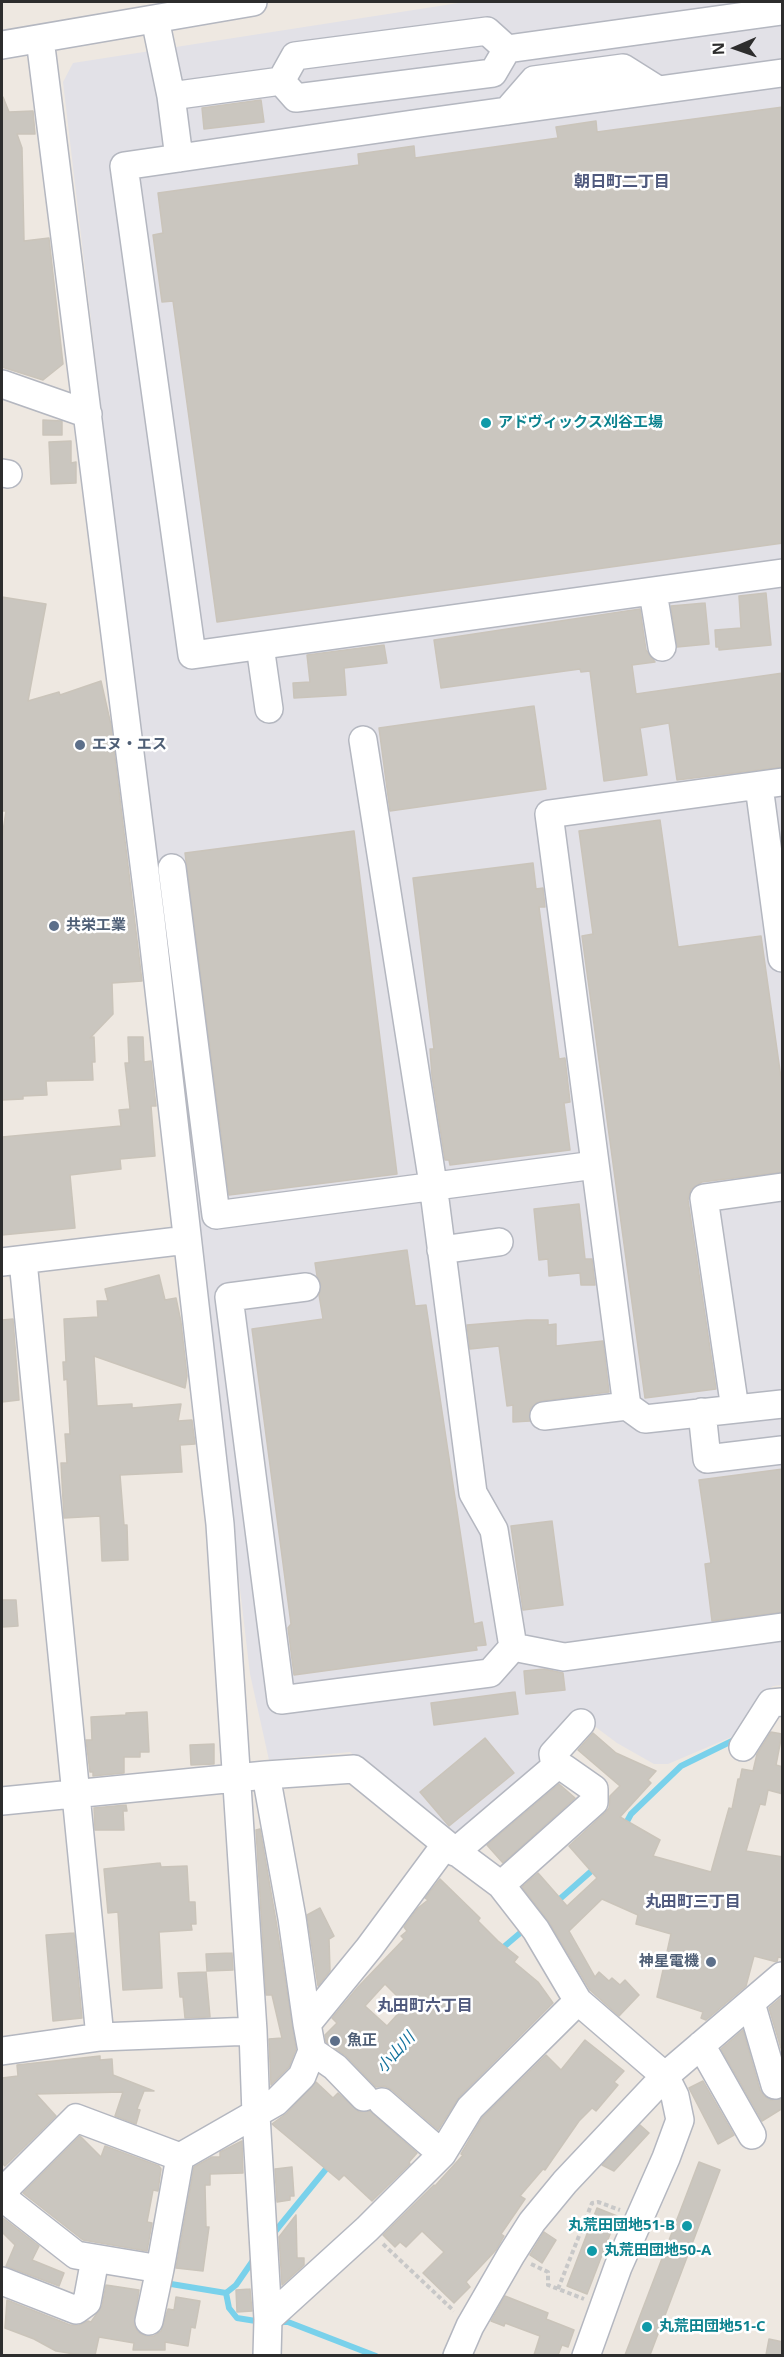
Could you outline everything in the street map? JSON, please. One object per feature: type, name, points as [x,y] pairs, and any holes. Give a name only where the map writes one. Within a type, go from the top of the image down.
[{"type":"street","points":[[2,45],[253,2]]},
{"type":"street","points":[[281,81],[295,56],[487,31],[507,49],[783,11]]},
{"type":"street","points":[[155,19],[171,96],[178,158]]},
{"type":"street","points":[[40,39],[151,920],[220,1524],[253,2031],[268,2337]]},
{"type":"street","points":[[281,81],[296,98],[493,73],[507,49]]},
{"type":"street","points":[[783,74],[658,90],[622,68],[534,80],[507,111],[124,166],[192,655],[783,573]]},
{"type":"street","points":[[171,96],[281,81]]},
{"type":"street","points":[[2,384],[88,414]]},
{"type":"street","points":[[653,592],[662,647]]},
{"type":"street","points":[[260,646],[269,709]]},
{"type":"street","points":[[363,741],[433,1184],[473,1493],[494,1530],[513,1647]]},
{"type":"street","points":[[627,1406],[549,813],[771,784],[783,958]]},
{"type":"street","points":[[172,868],[216,1215],[595,1164]]},
{"type":"street","points":[[735,1409],[704,1198],[783,1187]]},
{"type":"street","points":[[100,2037],[76,1795],[12,1261],[187,1240]]},
{"type":"street","points":[[441,1250],[499,1242]]},
{"type":"street","points":[[306,1287],[229,1297],[281,1700],[490,1673],[513,1647]]},
{"type":"street","points":[[544,1416],[627,1406],[645,1419],[783,1404]]},
{"type":"street","points":[[702,1413],[707,1458],[783,1450]]},
{"type":"street","points":[[220,1524],[257,1522]]},
{"type":"street","points":[[513,1647],[564,1657],[783,1627]]},
{"type":"street","points":[[743,1747],[771,1703],[783,1702]]},
{"type":"street","points":[[555,1767],[553,1754],[581,1723]]},
{"type":"street","points":[[307,2024],[450,1848],[555,1767],[564,1768],[594,1789],[594,1802],[501,1885]]},
{"type":"street","points":[[2,1801],[266,1775],[354,1769],[450,1848],[501,1885],[530,1922],[578,2001],[665,2076],[675,2096],[680,2120],[603,2306],[586,2355]]},
{"type":"street","points":[[158,2278],[93,2267],[4,2203],[6,2188],[76,2118],[180,2157],[276,2102],[302,2076],[312,2051],[292,1918],[266,1775]]},
{"type":"street","points":[[457,2355],[470,2326],[532,2222],[565,2182],[665,2076],[783,1976]]},
{"type":"street","points":[[268,2337],[367,2229],[442,2154],[470,2108],[578,2001]]},
{"type":"street","points":[[751,2003],[775,2085]]},
{"type":"street","points":[[2,2051],[100,2037],[253,2031]]},
{"type":"street","points":[[701,2045],[753,2135]]},
{"type":"street","points":[[312,2051],[442,2154]]},
{"type":"street","points":[[149,2321],[180,2157]]},
{"type":"street","points":[[2,2282],[75,2310],[87,2302],[93,2267]]},
{"type":"path","points":[[558,2289],[592,2204],[598,2202],[640,2218]]},
{"type":"path","points":[[367,2229],[470,2326]]},
{"type":"path","points":[[512,2255],[548,2272],[548,2285],[603,2306]]},
{"type":"shaded area","points":[[465,2],[782,2],[782,1685],[773,1686],[761,1695],[736,1735],[668,1764],[654,1764],[617,1743],[581,1716],[550,1762],[456,1839],[350,1752],[269,1760],[250,1674],[63,82],[73,63]]},
{"type":"building","points":[[2,97],[9,112],[33,111],[35,134],[17,134],[22,148],[24,241],[49,238],[63,364],[43,380],[2,367]]},
{"type":"building","points":[[261,100],[264,122],[204,129],[202,108]]},
{"type":"building","name":"アドヴィックス刈谷工場","points":[[783,107],[783,543],[217,622],[173,301],[162,302],[153,235],[163,233],[158,193],[359,165],[358,154],[414,146],[415,158],[558,138],[556,127],[596,121],[597,132]]},
{"type":"building","points":[[43,420],[62,421],[62,435],[43,435]]},
{"type":"building","points":[[71,441],[71,463],[76,462],[76,483],[51,484],[49,442]]},
{"type":"building","points":[[766,593],[771,645],[719,650],[719,647],[716,647],[715,630],[741,628],[739,596]]},
{"type":"building","points":[[2,597],[46,604],[28,701],[59,692],[60,695],[101,681],[111,725],[142,981],[112,983],[113,1014],[90,1038],[94,1037],[93,1080],[46,1081],[47,1095],[2,1100],[2,838],[6,811],[2,811]]},
{"type":"building","points":[[705,603],[709,644],[677,647],[671,606]]},
{"type":"building","points":[[640,609],[646,650],[655,662],[632,665],[636,694],[783,673],[783,767],[677,780],[669,723],[640,728],[647,775],[604,781],[590,671],[581,672],[580,669],[441,688],[434,640]]},
{"type":"building","points":[[384,645],[387,663],[344,668],[346,695],[294,698],[293,683],[310,682],[307,655]]},
{"type":"building","points":[[534,706],[546,789],[390,811],[379,728]]},
{"type":"building","points":[[660,820],[678,947],[761,936],[783,1092],[783,1172],[702,1182],[691,1189],[688,1200],[716,1389],[645,1398],[582,936],[593,934],[579,831]]},
{"type":"building","points":[[354,831],[397,1174],[229,1195],[185,853]]},
{"type":"building","points":[[533,863],[536,889],[543,888],[545,907],[539,907],[559,1059],[565,1058],[570,1102],[564,1103],[570,1150],[450,1165],[449,1160],[445,1160],[432,1076],[430,1049],[434,1049],[413,878]]},
{"type":"building","points":[[128,1037],[143,1037],[144,1062],[151,1061],[156,1106],[151,1106],[155,1156],[120,1159],[121,1169],[70,1175],[75,1228],[2,1235],[2,1137],[121,1126],[119,1110],[130,1109],[125,1063],[129,1063]]},
{"type":"building","points":[[579,1204],[585,1259],[592,1259],[595,1285],[581,1285],[580,1273],[549,1276],[548,1259],[539,1260],[534,1209]]},
{"type":"building","points":[[407,1250],[415,1306],[426,1305],[474,1624],[482,1622],[486,1645],[476,1646],[477,1650],[294,1675],[288,1628],[291,1624],[252,1329],[323,1319],[319,1295],[321,1284],[315,1263]]},
{"type":"building","points":[[159,1275],[165,1300],[176,1298],[187,1376],[185,1388],[94,1356],[97,1406],[132,1404],[132,1408],[181,1404],[178,1421],[192,1420],[195,1444],[180,1445],[182,1472],[120,1475],[124,1525],[127,1525],[128,1560],[102,1561],[100,1516],[64,1518],[61,1463],[67,1463],[65,1434],[70,1434],[67,1379],[64,1380],[63,1362],[66,1362],[64,1319],[98,1317],[97,1301],[108,1301],[105,1289]]},
{"type":"building","points":[[13,1319],[19,1400],[2,1402],[2,1320]]},
{"type":"building","points":[[548,1320],[548,1325],[556,1324],[556,1346],[603,1341],[609,1392],[542,1401],[530,1409],[530,1421],[513,1422],[513,1405],[507,1406],[499,1346],[470,1349],[467,1325]]},
{"type":"building","points":[[783,1469],[783,1612],[712,1621],[705,1564],[711,1563],[699,1480]]},
{"type":"building","points":[[552,1521],[563,1605],[523,1610],[511,1526]]},
{"type":"building","points":[[2,1600],[16,1600],[18,1626],[2,1627]]},
{"type":"building","points":[[544,1669],[563,1673],[565,1690],[526,1694],[524,1671]]},
{"type":"building","points":[[515,1692],[518,1714],[434,1725],[431,1703]]},
{"type":"building","points":[[147,1712],[149,1752],[140,1752],[140,1757],[124,1757],[124,1773],[93,1776],[93,1772],[90,1772],[86,1740],[92,1740],[91,1717]]},
{"type":"building","points":[[771,1732],[782,1734],[776,1765],[783,1767],[783,1794],[768,1790],[765,1805],[760,1804],[746,1851],[783,1857],[783,1958],[778,1957],[777,1962],[754,1956],[746,1986],[706,2020],[701,2018],[703,2012],[657,1997],[671,1934],[636,1924],[638,1915],[602,1899],[569,1931],[595,1977],[599,1972],[609,1981],[612,1978],[620,1985],[625,1980],[639,1995],[619,2016],[590,1990],[549,1922],[522,1887],[538,1873],[567,1906],[597,1878],[569,1846],[605,1813],[609,1808],[610,1796],[620,1786],[578,1750],[593,1733],[616,1753],[656,1771],[648,1780],[651,1783],[620,1817],[660,1840],[653,1856],[711,1872],[729,1808],[732,1809],[742,1769],[753,1771],[757,1754]]},
{"type":"building","points":[[485,1738],[514,1773],[449,1826],[420,1792]]},
{"type":"building","points":[[214,1744],[214,1764],[191,1765],[190,1745]]},
{"type":"building","points":[[559,1784],[575,1798],[503,1863],[487,1845]]},
{"type":"building","points":[[126,1805],[127,1811],[123,1811],[124,1830],[95,1830],[94,1808]]},
{"type":"building","points":[[260,1829],[296,2049],[289,2067],[271,2085],[269,2039],[282,2038],[272,1995],[266,1995],[256,1830]]},
{"type":"building","points":[[160,1863],[161,1867],[187,1866],[189,1902],[195,1902],[196,1924],[191,1924],[192,1930],[159,1932],[162,1988],[123,1990],[118,1912],[108,1913],[104,1869]]},
{"type":"building","points":[[440,1879],[480,1918],[478,1921],[498,1941],[518,1957],[514,1962],[538,1982],[553,2003],[459,2097],[438,2130],[392,2090],[384,2086],[376,2087],[346,2056],[326,2042],[325,2035],[337,2023],[332,2018],[404,1939],[401,1936],[407,1931],[404,1927],[418,1908],[428,1900],[425,1898]],"holes":[[[385,1984],[406,2005],[387,2026],[365,2006]]]},
{"type":"building","points":[[320,1908],[334,1936],[329,1939],[330,1971],[318,1986],[307,1915]]},
{"type":"building","points":[[74,1933],[82,2018],[53,2021],[46,1935]]},
{"type":"building","points":[[232,1953],[233,1970],[207,1971],[206,1954]]},
{"type":"building","points":[[206,1972],[210,2017],[185,2018],[178,1973]]},
{"type":"building","points":[[783,1996],[783,2055],[769,2008]]},
{"type":"building","points":[[743,2030],[760,2090],[771,2100],[783,2098],[783,2108],[762,2121],[721,2049]]},
{"type":"building","points":[[585,2040],[624,2071],[614,2082],[618,2085],[596,2111],[592,2108],[579,2121],[545,2170],[543,2169],[520,2196],[525,2199],[501,2234],[504,2236],[496,2250],[466,2282],[470,2287],[454,2303],[423,2273],[444,2252],[422,2231],[406,2247],[400,2242],[395,2247],[383,2235],[435,2186],[463,2155],[461,2154],[482,2118],[546,2055],[561,2070]]},
{"type":"building","points":[[100,2056],[100,2060],[112,2059],[113,2075],[154,2091],[144,2091],[137,2109],[140,2110],[136,2124],[115,2116],[123,2092],[36,2094],[56,2116],[5,2166],[2,2163],[2,2078],[18,2076],[17,2065]]},
{"type":"building","points":[[703,2081],[734,2135],[718,2144],[689,2088]]},
{"type":"building","points":[[316,2082],[333,2098],[338,2093],[359,2112],[370,2111],[417,2153],[409,2162],[410,2164],[372,2201],[344,2175],[339,2180],[272,2124],[287,2113]]},
{"type":"building","points":[[640,2125],[649,2133],[614,2171],[602,2165]]},
{"type":"building","points":[[80,2136],[101,2157],[105,2146],[159,2166],[161,2169],[158,2191],[153,2190],[147,2222],[152,2223],[147,2251],[83,2240],[23,2193]]},
{"type":"building","points":[[242,2141],[243,2173],[210,2174],[210,2185],[205,2185],[206,2227],[209,2227],[203,2271],[176,2268],[194,2167],[212,2157],[220,2157],[220,2152]]},
{"type":"building","name":"丸荒田団地51-B","points":[[699,2162],[720,2170],[650,2355],[625,2355]]},
{"type":"building","points":[[292,2167],[294,2196],[290,2196],[290,2200],[277,2202],[275,2169]]},
{"type":"building","name":"丸荒田団地50-A","points":[[597,2208],[617,2216],[587,2294],[567,2286]]},
{"type":"building","points":[[296,2215],[297,2258],[304,2258],[304,2265],[282,2285],[279,2237]]},
{"type":"building","points":[[3,2218],[39,2246],[32,2260],[64,2273],[59,2286],[6,2266],[15,2245],[2,2232]]},
{"type":"building","points":[[544,2232],[556,2240],[542,2263],[530,2255]]},
{"type":"building","points":[[106,2285],[139,2290],[134,2325],[138,2332],[146,2336],[154,2336],[161,2331],[168,2309],[174,2310],[176,2297],[200,2301],[195,2328],[191,2327],[188,2346],[165,2342],[165,2350],[133,2350],[134,2343],[99,2337],[95,2355],[81,2355],[56,2351],[34,2339],[5,2328],[7,2300],[70,2325],[91,2322],[102,2306]]},
{"type":"building","points":[[250,2289],[252,2311],[237,2312],[236,2290]]},
{"type":"building","points":[[505,2296],[548,2313],[546,2319],[574,2330],[568,2347],[562,2345],[558,2355],[534,2355],[540,2336],[505,2323],[504,2326],[491,2321]]},
{"type":"building","points":[[769,2339],[783,2342],[783,2355],[766,2355]]},
{"type":"waterway","name":"小山川","points":[[624,1827],[631,1814],[681,1766],[736,1739]]},
{"type":"waterway","name":"小山川","points":[[536,1920],[596,1867]]},
{"type":"waterway","name":"小山川","points":[[499,1951],[526,1928]]},
{"type":"waterway","name":"小山川","points":[[273,2234],[331,2163]]},
{"type":"waterway","name":"小山川","points":[[165,2283],[226,2293],[236,2285],[254,2259]]},
{"type":"waterway","points":[[226,2293],[229,2308],[237,2318],[262,2322]]},
{"type":"waterway","points":[[278,2322],[288,2322],[376,2356]]},
{"type":"place","name":"アドヴィックス刈谷工場","points":[[486,423]]},
{"type":"place","name":"エヌ・エス","points":[[80,745]]},
{"type":"place","name":"共栄工業","points":[[54,926]]},
{"type":"place","name":"神星電機","points":[[711,1962]]},
{"type":"place","name":"魚正","points":[[335,2041]]},
{"type":"place","name":"丸荒田団地51-B","points":[[687,2226]]},
{"type":"place","name":"丸荒田団地50-A","points":[[592,2251]]},
{"type":"place","name":"丸荒田団地51-C","points":[[647,2327]]},
{"type":"district","name":"朝日町二丁目","points":[[622,182]]},
{"type":"district","name":"丸田町三丁目","points":[[693,1902]]},
{"type":"district","name":"丸田町六丁目","points":[[425,2006]]}]
